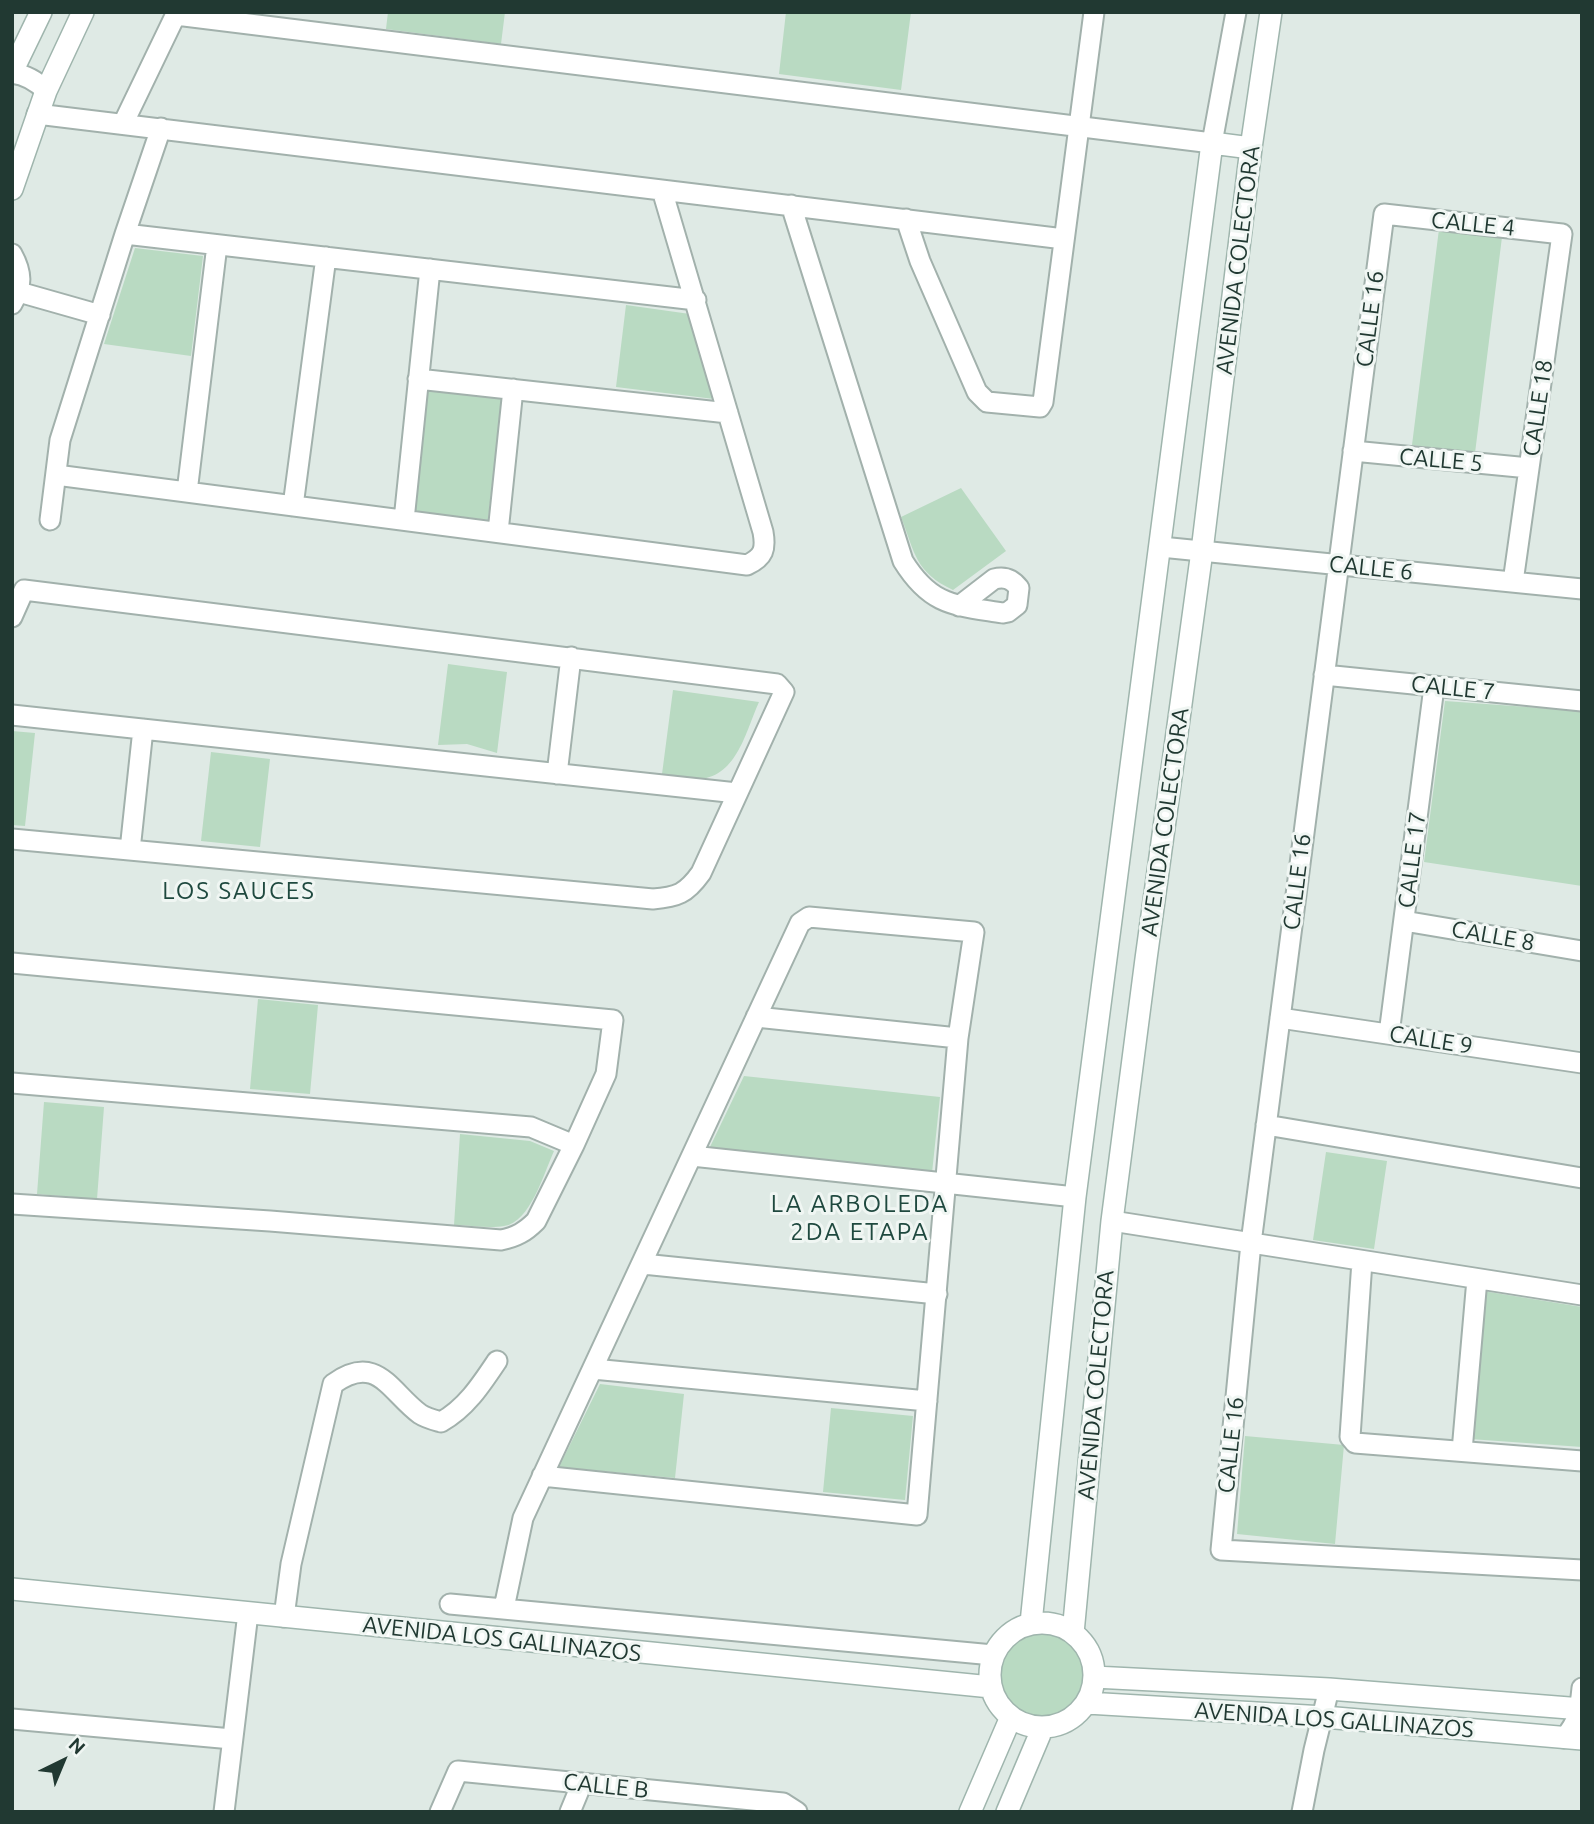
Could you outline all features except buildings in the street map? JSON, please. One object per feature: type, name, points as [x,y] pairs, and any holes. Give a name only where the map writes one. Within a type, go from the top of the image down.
[{"type":"street","points":[[41,12],[12,72],[24,75],[46,91]]},
{"type":"street","points":[[14,176],[46,91],[83,12]]},
{"type":"street","points":[[906,219],[920,261],[977,392],[987,402],[1040,407],[1094,12]]},
{"type":"street","name":"AVENIDA COLECTORA","points":[[1031,1623],[1075,1197],[1212,143],[1236,12]]},
{"type":"street","name":"AVENIDA COLECTORA","points":[[1073,1633],[1112,1221],[1271,12]]},
{"type":"street","points":[[123,124],[177,13],[1251,148]]},
{"type":"street","points":[[37,114],[1064,239]]},
{"type":"street","points":[[50,520],[60,440],[161,128]]},
{"type":"street","points":[[56,475],[747,565],[756,561],[763,554],[763,532],[662,190]]},
{"type":"street","points":[[792,205],[903,561],[914,579],[926,591],[958,606]]},
{"type":"street","name":"CALLE 4","points":[[1384,214],[1562,234]]},
{"type":"street","name":"CALLE 16","points":[[1384,214],[1251,1243],[1221,1550],[1582,1570]]},
{"type":"street","points":[[125,234],[696,300]]},
{"type":"street","name":"CALLE 18","points":[[1513,582],[1562,234]]},
{"type":"street","points":[[187,492],[217,244]]},
{"type":"street","points":[[12,254],[19,265],[21,279],[16,298],[100,315]]},
{"type":"street","points":[[293,506],[326,257]]},
{"type":"street","points":[[404,520],[430,269]]},
{"type":"street","points":[[418,379],[728,413]]},
{"type":"street","points":[[498,532],[513,389]]},
{"type":"street","name":"CALLE 5","points":[[1353,451],[1529,468]]},
{"type":"street","name":"CALLE 6","points":[[1161,547],[1582,589]]},
{"type":"street","points":[[12,617],[24,590],[777,684],[783,691],[782,700],[701,873],[690,888],[672,897],[653,899],[12,839]]},
{"type":"street","points":[[557,774],[571,657]]},
{"type":"street","name":"CALLE 7","points":[[1324,675],[1582,701]]},
{"type":"street","name":"CALLE 17","points":[[1389,1034],[1434,687]]},
{"type":"street","points":[[12,715],[737,793]]},
{"type":"street","points":[[130,850],[143,729]]},
{"type":"street","points":[[503,1608],[523,1518],[542,1476],[643,1264],[800,923],[809,917],[974,932],[958,1038],[917,1515],[542,1476]]},
{"type":"street","name":"CALLE 8","points":[[1404,921],[1582,951]]},
{"type":"street","points":[[12,963],[613,1020],[606,1074],[575,1145],[536,1221],[527,1231],[514,1238],[501,1240],[12,1204]]},
{"type":"street","points":[[756,1017],[958,1038]]},
{"type":"street","name":"CALLE 9","points":[[1280,1018],[1582,1063]]},
{"type":"street","points":[[12,1083],[531,1127],[575,1145]]},
{"type":"street","points":[[1266,1125],[1582,1178]]},
{"type":"street","points":[[692,1156],[1075,1197]]},
{"type":"street","points":[[1112,1221],[1582,1295]]},
{"type":"street","points":[[1362,1261],[1350,1437],[1355,1443],[1582,1461]]},
{"type":"street","points":[[643,1264],[937,1294]]},
{"type":"street","points":[[1462,1451],[1477,1279]]},
{"type":"street","points":[[284,1617],[291,1564],[333,1384],[349,1372],[372,1373],[396,1389],[421,1414],[441,1422],[458,1412],[497,1361]]},
{"type":"street","points":[[593,1369],[927,1401]]},
{"type":"street","name":"AVENIDA LOS GALLINAZOS","points":[[12,1589],[991,1687]]},
{"type":"street","name":"AVENIDA LOS GALLINAZOS","points":[[450,1604],[993,1655]]},
{"type":"street","points":[[224,1812],[248,1613]]},
{"type":"street","points":[[1031,1623],[1049,1623],[1073,1633],[1089,1652],[1094,1677],[1087,1703],[1075,1716],[1060,1724],[1042,1727],[1011,1717],[998,1704],[991,1687],[993,1655],[1002,1641],[1015,1630],[1031,1623]]},
{"type":"street","name":"AVENIDA LOS GALLINAZOS","points":[[1094,1677],[1581,1702]]},
{"type":"street","points":[[1302,1812],[1329,1689]]},
{"type":"street","points":[[1573,1739],[1581,1702]]},
{"type":"street","name":"AVENIDA LOS GALLINAZOS","points":[[1087,1703],[1324,1717],[1573,1739]]},
{"type":"street","points":[[970,1812],[1011,1717]]},
{"type":"street","points":[[12,1718],[232,1739]]},
{"type":"street","points":[[1007,1812],[1042,1727]]},
{"type":"street","name":"CALLE B","points":[[440,1812],[458,1771],[582,1783],[704,1804],[783,1803],[797,1812]]},
{"type":"street","points":[[570,1812],[582,1783]]},
{"type":"green space","points":[[388,12],[505,12],[501,44],[386,29]]},
{"type":"green space","points":[[786,12],[911,12],[901,90],[779,74]]},
{"type":"green space","points":[[1439,229],[1502,237],[1475,453],[1412,445]]},
{"type":"green space","points":[[135,248],[203,256],[191,356],[104,344]]},
{"type":"green space","points":[[626,305],[690,314],[714,399],[616,387]]},
{"type":"green space","points":[[427,387],[502,396],[488,520],[414,511]]},
{"type":"green space","points":[[961,488],[1006,551],[953,590],[931,576],[918,560],[901,517]]},
{"type":"green space","points":[[448,664],[507,672],[497,753],[467,744],[438,745]]},
{"type":"green space","points":[[673,690],[759,702],[732,761],[713,776],[695,779],[662,774]]},
{"type":"green space","points":[[1445,701],[1582,711],[1582,886],[1424,862]]},
{"type":"green space","points":[[12,731],[35,733],[25,826],[12,825]]},
{"type":"green space","points":[[211,752],[270,759],[260,847],[201,841]]},
{"type":"green space","points":[[258,999],[318,1005],[310,1094],[250,1089]]},
{"type":"green space","points":[[744,1076],[940,1097],[932,1173],[709,1149]]},
{"type":"green space","points":[[44,1102],[104,1107],[97,1199],[37,1194]]},
{"type":"green space","points":[[460,1134],[530,1141],[554,1151],[529,1207],[513,1223],[492,1227],[454,1225]]},
{"type":"green space","points":[[1326,1152],[1387,1161],[1374,1249],[1313,1240]]},
{"type":"green space","points":[[1483,1291],[1582,1307],[1582,1447],[1470,1439]]},
{"type":"green space","points":[[600,1384],[684,1394],[675,1478],[559,1467]]},
{"type":"green space","points":[[831,1408],[913,1416],[905,1500],[823,1492]]},
{"type":"green space","points":[[1245,1436],[1344,1445],[1335,1544],[1237,1534]]},
{"type":"green space","points":[[1042,1632],[1067,1639],[1079,1651],[1086,1676],[1079,1701],[1067,1713],[1042,1720],[1017,1713],[1005,1701],[998,1676],[1005,1651],[1017,1639]]},
{"type":"district","name":"LOS SAUCES","points":[[239,891]]},
{"type":"district","name":"LA ARBOLEDA 2DA ETAPA","points":[[860,1218]]}]
